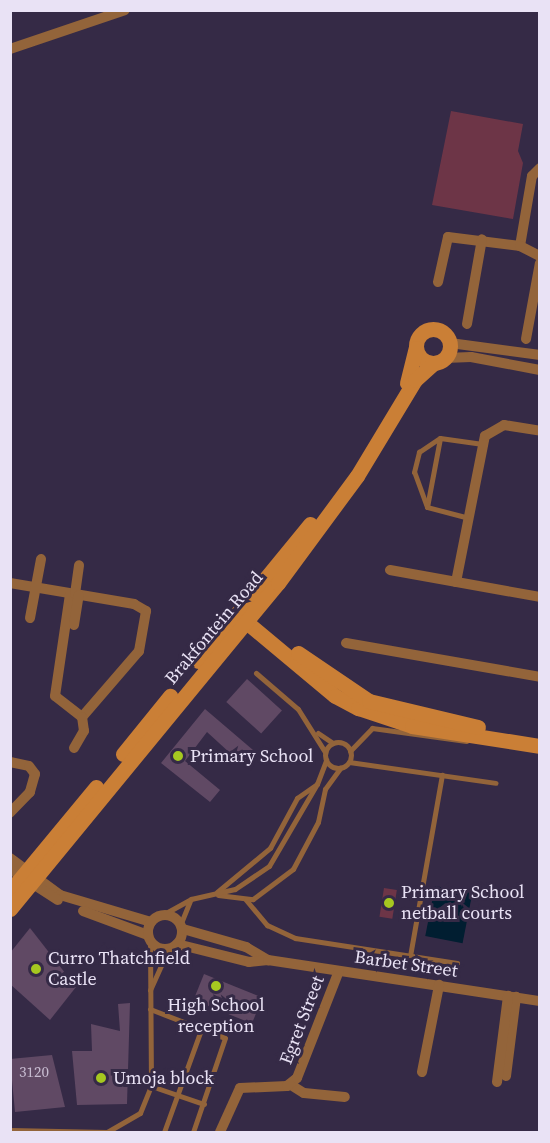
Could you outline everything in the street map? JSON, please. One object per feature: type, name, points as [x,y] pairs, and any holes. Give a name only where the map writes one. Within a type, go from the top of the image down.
[{"type":"street","points":[[10,49],[125,10]]},
{"type":"street","points":[[520,246],[532,176],[540,168]]},
{"type":"street","points":[[438,282],[448,237],[482,239],[520,246],[540,256]]},
{"type":"street","points":[[467,324],[482,239]]},
{"type":"street","points":[[526,339],[540,263]]},
{"type":"street","points":[[540,355],[450,343],[441,331],[430,329],[421,334],[416,348],[424,361],[471,357],[540,370]]},
{"type":"street","points":[[440,361],[450,343]]},
{"type":"street","name":"Brakfontein Road","points":[[341,489],[409,380],[416,348]]},
{"type":"street","name":"Brakfontein Road","points":[[10,909],[26,875],[243,615],[341,489],[415,380],[440,361]]},
{"type":"street","points":[[456,582],[483,444],[492,429],[504,425],[540,431]]},
{"type":"street","points":[[30,618],[41,558]]},
{"type":"street","points":[[74,748],[84,731],[82,717],[55,696],[79,565]]},
{"type":"street","points":[[390,570],[540,597]]},
{"type":"street","points":[[10,583],[134,604],[147,616],[140,651],[82,717]]},
{"type":"street","points":[[74,594],[74,625]]},
{"type":"street","points":[[243,615],[280,649],[358,708],[412,726],[540,746]]},
{"type":"street","points":[[243,615],[369,701],[394,711],[540,738]]},
{"type":"street","name":"Brakfontein Road","points":[[10,891],[211,660],[243,615]]},
{"type":"street","points":[[211,660],[248,639],[280,649]]},
{"type":"street","points":[[346,643],[540,677]]},
{"type":"street","points":[[10,762],[29,766],[35,778],[10,813]]},
{"type":"street","points":[[10,858],[26,875],[70,906],[149,937],[151,922]]},
{"type":"street","points":[[26,875],[71,900],[151,922],[164,914]]},
{"type":"street","name":"Barbet Street","points":[[164,914],[182,926],[246,947],[268,960]]},
{"type":"street","points":[[173,946],[182,926]]},
{"type":"street","name":"Barbet Street","points":[[149,937],[173,946],[249,962],[268,960],[540,1001]]},
{"type":"street","name":"Egret Street","points":[[220,1132],[240,1088],[291,1085],[339,971]]},
{"type":"street","points":[[422,1072],[438,985]]},
{"type":"street","points":[[501,1079],[512,997]]},
{"type":"street","points":[[291,1085],[304,1093],[345,1097]]},
{"type":"lane","points":[[427,507],[440,438]]},
{"type":"lane","points":[[427,507],[414,472],[419,452],[440,438],[483,444]]},
{"type":"lane","points":[[427,507],[469,518]]},
{"type":"lane","points":[[164,914],[191,899],[235,889],[269,866],[317,784],[326,760],[325,752],[316,733],[292,703],[256,673]]},
{"type":"lane","points":[[349,762],[351,753],[365,732],[379,728],[437,739],[500,741]]},
{"type":"lane","points":[[316,733],[365,761]]},
{"type":"lane","points":[[325,752],[333,743]]},
{"type":"lane","points":[[326,760],[340,768]]},
{"type":"lane","points":[[246,900],[298,863],[318,822],[325,789],[340,768],[349,762],[365,761],[496,783]]},
{"type":"lane","points":[[410,956],[442,775]]},
{"type":"lane","points":[[210,895],[270,848],[297,798],[317,784]]},
{"type":"lane","points":[[210,895],[246,900],[267,925],[285,935],[457,963]]},
{"type":"lane","points":[[182,926],[191,899]]},
{"type":"lane","points":[[10,1130],[120,1129],[140,1113],[151,1086],[149,937]]},
{"type":"lane","points":[[149,993],[173,946]]},
{"type":"lane","points":[[150,1009],[222,1034],[226,1043],[193,1132]]},
{"type":"lane","points":[[164,1132],[202,1027]]},
{"type":"lane","points":[[151,1086],[204,1104]]},
{"type":"shaded area","points":[[451,111],[523,124],[518,151],[523,163],[513,219],[432,205]]},
{"type":"shaded area","name":"Primary School netball courts","points":[[384,888],[397,890],[392,919],[379,917]]},
{"type":"water","points":[[435,886],[472,893],[463,943],[425,936]]},
{"type":"building","points":[[247,679],[282,710],[261,733],[226,702]]},
{"type":"building","name":"Primary School","points":[[205,709],[253,750],[242,764],[207,732],[185,761],[220,790],[210,802],[161,763]]},
{"type":"building","name":"Curro Thatchfield Castle","points":[[30,928],[76,987],[50,1020],[10,984],[10,953]]},
{"type":"building","name":"High School reception","points":[[204,974],[262,998],[252,1024],[194,1000]]},
{"type":"building","name":"Umoja block","points":[[130,1003],[127,1104],[77,1105],[72,1051],[92,1051],[91,1024],[120,1031],[118,1004]]},
{"type":"building","points":[[52,1055],[65,1107],[15,1112],[10,1059]]},
{"type":"place","name":"Primary School","points":[[178,756]]},
{"type":"place","name":"Primary School netball courts","points":[[389,903]]},
{"type":"place","name":"Curro Thatchfield Castle","points":[[36,969]]},
{"type":"place","name":"High School reception","points":[[216,986]]},
{"type":"place","name":"Umoja block","points":[[101,1078]]}]
